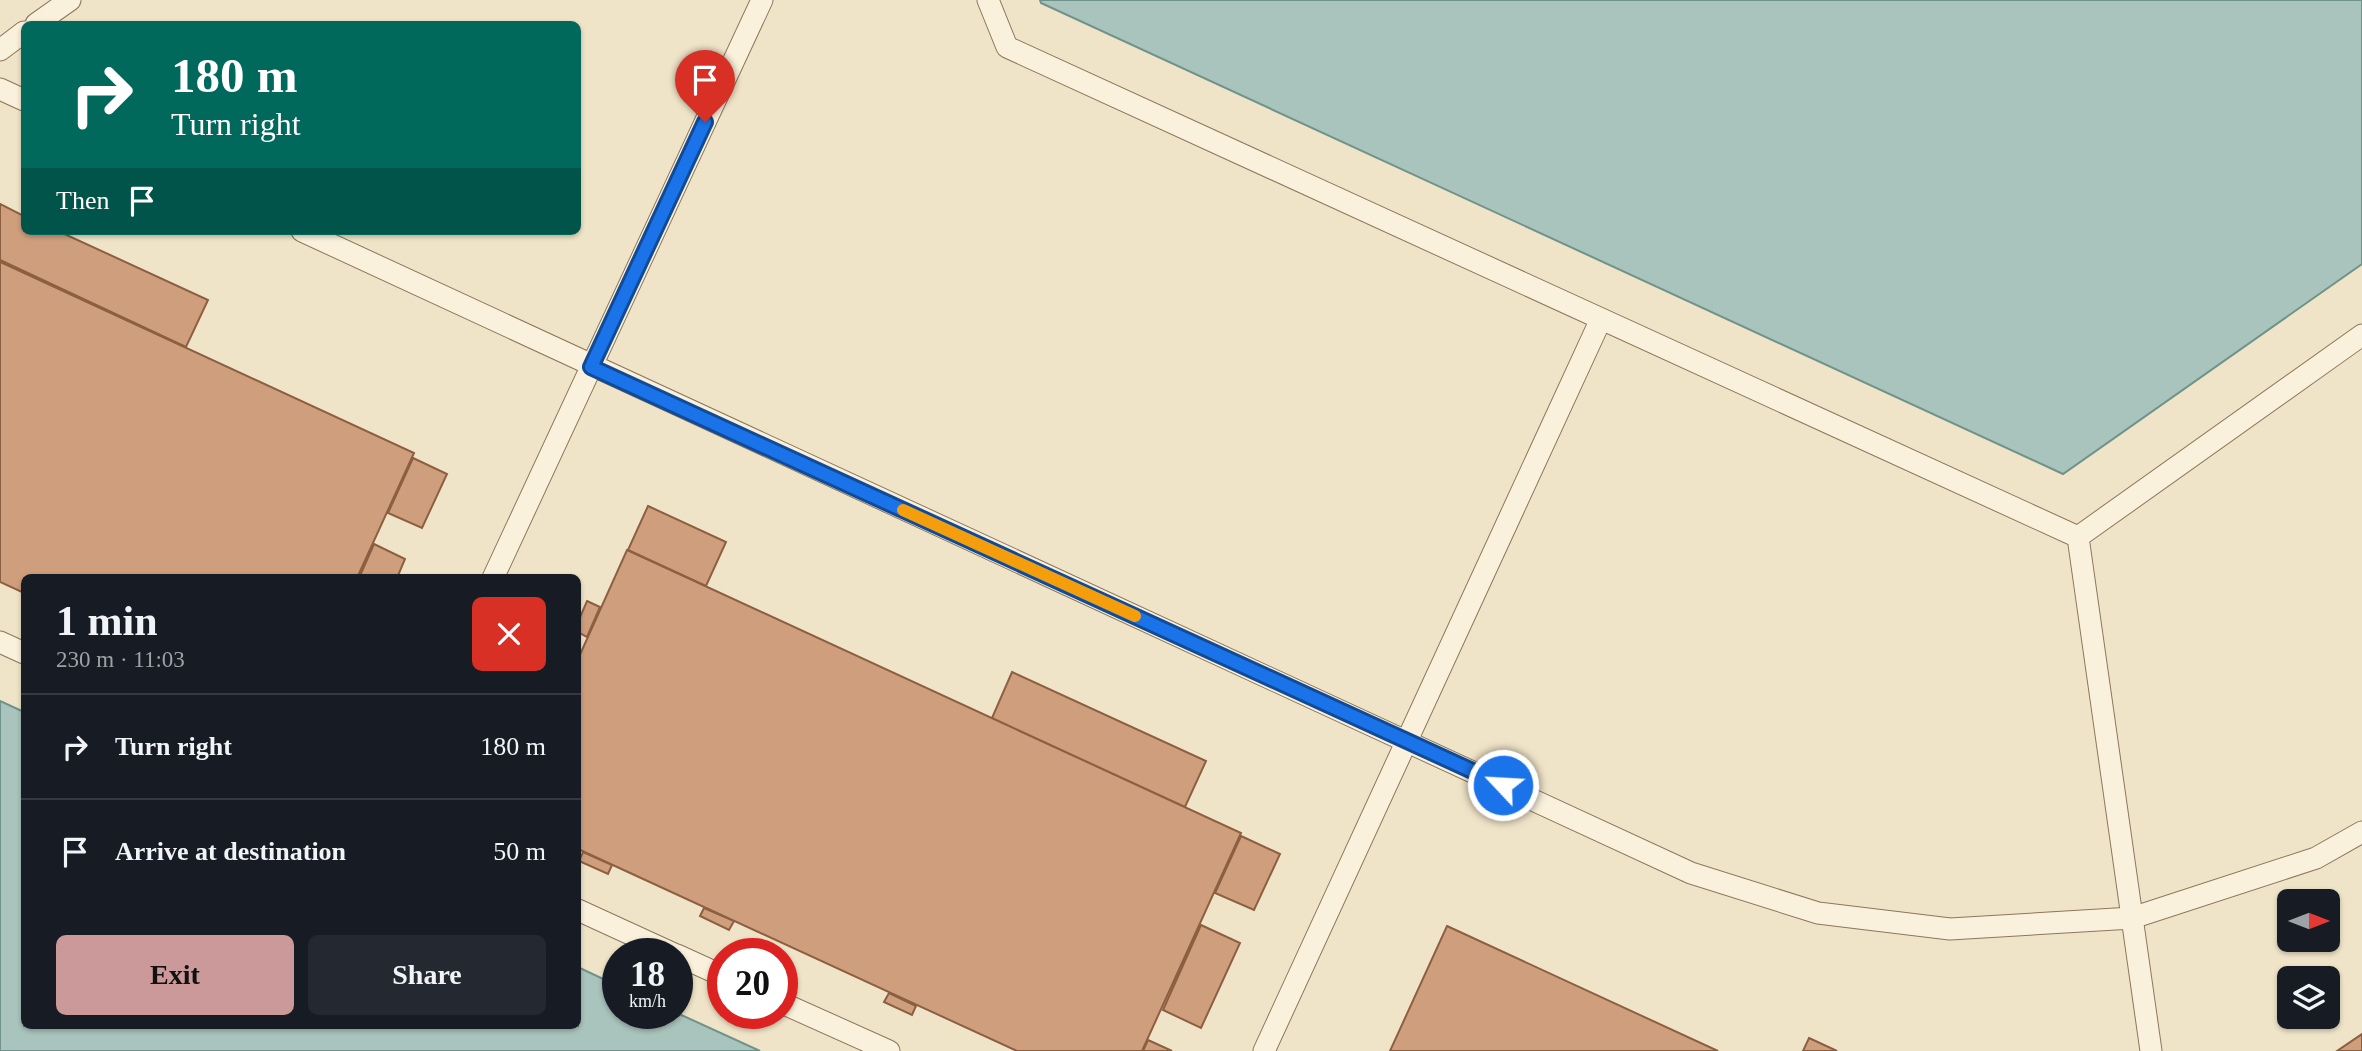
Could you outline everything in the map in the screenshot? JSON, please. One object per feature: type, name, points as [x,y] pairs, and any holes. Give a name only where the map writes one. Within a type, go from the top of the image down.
[{"type":"lane","points":[[40,21],[70,0]]},
{"type":"lane","points":[[495,574],[762,0]]},
{"type":"lane","points":[[988,0],[1007,47],[2078,537]]},
{"type":"lane","points":[[0,50],[21,34]]},
{"type":"lane","points":[[0,89],[21,99]]},
{"type":"lane","points":[[310,235],[591,367],[1691,873],[1818,913],[1950,929],[2132,918],[2316,858],[2362,832]]},
{"type":"lane","points":[[1264,1051],[1601,319]]},
{"type":"lane","points":[[2078,537],[2362,335]]},
{"type":"lane","points":[[2078,537],[2151,1051]]},
{"type":"lane","points":[[0,642],[21,652]]},
{"type":"lane","points":[[581,911],[639,938]]},
{"type":"lane","points":[[798,1010],[889,1051]]},
{"type":"water","points":[[1040,0],[2362,0],[2362,264],[2063,474],[1041,3]]},
{"type":"water","points":[[0,701],[21,711],[21,1029],[581,1029],[581,968],[602,978],[602,1029],[693,1029],[693,1020],[760,1051],[0,1051]]},
{"type":"building","points":[[0,204],[21,214],[21,235],[67,235],[208,300],[186,347],[0,260]]},
{"type":"building","points":[[0,262],[414,453],[359,574],[21,574],[21,592],[0,582]]},
{"type":"building","points":[[413,458],[447,474],[422,528],[388,513]]},
{"type":"building","points":[[648,506],[726,542],[706,586],[628,550]]},
{"type":"building","points":[[374,544],[405,559],[399,574],[361,574]]},
{"type":"building","points":[[627,550],[1241,833],[1142,1051],[1017,1051],[798,950],[798,938],[771,938],[581,850],[581,652]]},
{"type":"building","points":[[587,601],[600,607],[587,637],[581,634],[581,615]]},
{"type":"building","points":[[1012,672],[1206,761],[1185,807],[992,718]]},
{"type":"building","points":[[1241,836],[1280,854],[1254,910],[1215,893]]},
{"type":"building","points":[[583,852],[612,865],[608,874],[581,862]]},
{"type":"building","points":[[704,908],[734,921],[729,930],[700,916]]},
{"type":"building","points":[[1201,925],[1240,943],[1201,1028],[1163,1010]]},
{"type":"building","points":[[1447,926],[1718,1051],[1390,1051]]},
{"type":"building","points":[[889,993],[916,1006],[912,1015],[884,1002]]},
{"type":"building","points":[[2362,1034],[2362,1051],[2337,1051]]},
{"type":"building","points":[[1809,1038],[1837,1051],[1803,1051]]},
{"type":"building","points":[[1148,1040],[1172,1051],[1143,1051]]},
{"type":"slow traffic","points":[[903,510],[1135,616]]},
{"type":"route","points":[[705,122],[591,367],[1503,785]]}]
